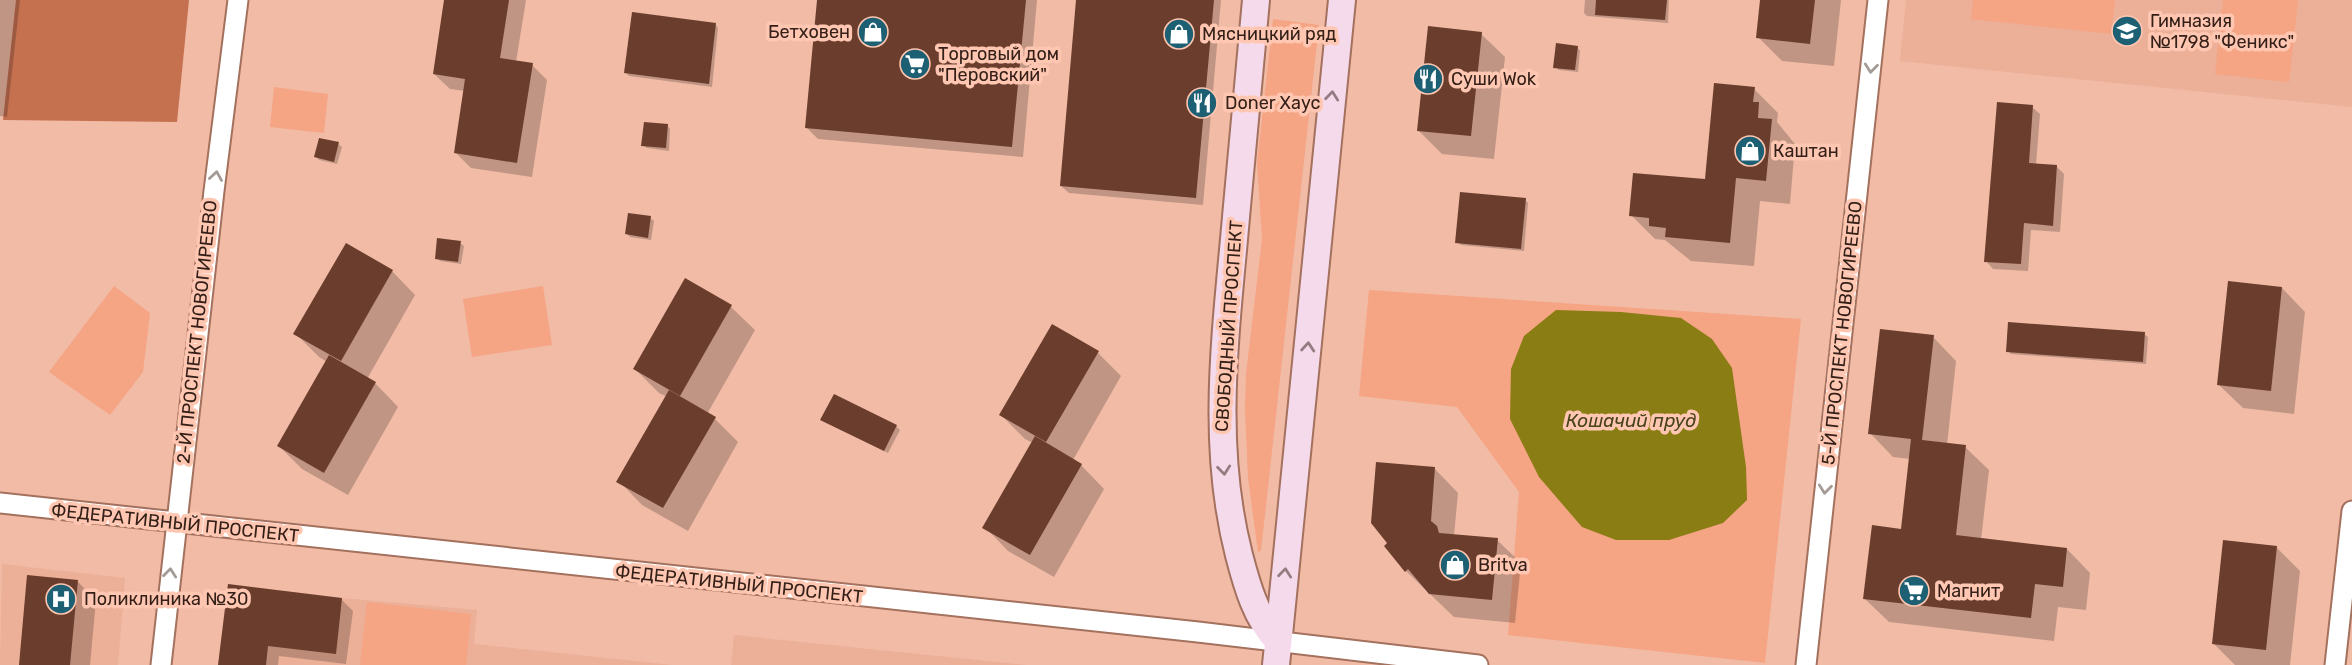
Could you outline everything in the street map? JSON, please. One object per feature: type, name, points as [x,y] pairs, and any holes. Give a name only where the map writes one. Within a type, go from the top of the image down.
[{"type":"main road","name":"СВОБОДНЫЙ ПРОСПЕКТ","points":[[1256,0],[1223,365],[1222,442],[1234,535],[1256,608],[1277,653]]},
{"type":"main road","points":[[1277,653],[1342,0]]},
{"type":"street","name":"2-Й ПРОСПЕКТ НОВОГИРЕЕВО","points":[[161,665],[238,0]]},
{"type":"street","name":"5-Й ПРОСПЕКТ НОВОГИРЕЕВО","points":[[1806,665],[1878,0]]},
{"type":"street","name":"ФЕДЕРАТИВНЫЙ ПРОСПЕКТ","points":[[0,503],[1277,653],[1478,665]]},
{"type":"street","points":[[2335,665],[2352,511]]},
{"type":"shaded area","points":[[16,0],[189,0],[177,122],[3,120]]},
{"type":"shaded area","name":"Гимназия №1798 \"Феникс\"","points":[[1906,0],[2352,0],[2352,107],[1900,61]]},
{"type":"shaded area","points":[[1973,0],[2115,0],[2111,34],[1971,19]]},
{"type":"shaded area","points":[[2223,0],[2298,0],[2289,82],[2215,74]]},
{"type":"shaded area","points":[[1273,19],[1319,25],[1261,551],[1258,552],[1248,478],[1245,408],[1246,374],[1262,239],[1257,163]]},
{"type":"shaded area","points":[[274,87],[328,94],[324,133],[270,127]]},
{"type":"shaded area","points":[[114,286],[150,313],[143,372],[110,415],[49,372]]},
{"type":"shaded area","points":[[543,286],[552,345],[472,357],[463,299]]},
{"type":"shaded area","points":[[1369,290],[1801,319],[1765,663],[1508,635],[1519,492],[1457,407],[1359,396]]},
{"type":"shaded area","name":"Поликлиника №30","points":[[2,564],[125,578],[118,665],[0,665]]},
{"type":"shaded area","points":[[228,584],[477,610],[474,644],[672,665],[218,665]]},
{"type":"shaded area","points":[[367,602],[471,614],[466,665],[360,665]]},
{"type":"shaded area","points":[[734,635],[1026,665],[731,665]]},
{"type":"water","name":"Кошачий пруд","points":[[1556,310],[1621,312],[1681,318],[1712,339],[1732,368],[1746,467],[1747,500],[1723,523],[1669,540],[1616,540],[1582,527],[1539,477],[1510,419],[1511,369],[1524,336]]},
{"type":"building","points":[[444,0],[509,0],[500,58],[533,63],[517,163],[454,153],[465,79],[433,74]]},
{"type":"building","name":"Торговый дом \"Перовский\"","points":[[817,0],[1026,0],[1012,147],[805,128]]},
{"type":"building","points":[[1076,0],[1214,0],[1196,198],[1060,186]]},
{"type":"building","points":[[1596,0],[1667,0],[1665,20],[1595,15]]},
{"type":"building","points":[[1760,0],[1815,0],[1810,44],[1756,38]]},
{"type":"building","points":[[632,12],[716,23],[709,84],[624,73]]},
{"type":"building","points":[[1428,26],[1482,32],[1471,136],[1417,131]]},
{"type":"building","points":[[1556,43],[1578,46],[1575,70],[1553,68]]},
{"type":"building","points":[[1714,83],[1755,87],[1753,102],[1759,102],[1758,118],[1772,119],[1766,181],[1736,178],[1730,243],[1665,237],[1666,228],[1649,226],[1649,218],[1629,216],[1633,173],[1705,179]]},
{"type":"building","points":[[1997,102],[2033,105],[2029,163],[2057,165],[2053,226],[2024,223],[2021,264],[1984,262]]},
{"type":"building","points":[[644,122],[668,124],[666,148],[641,146]]},
{"type":"building","points":[[319,138],[339,142],[334,162],[314,157]]},
{"type":"building","points":[[1460,192],[1526,198],[1521,249],[1455,243]]},
{"type":"building","points":[[628,213],[651,216],[648,238],[625,234]]},
{"type":"building","points":[[437,238],[461,241],[458,262],[435,259]]},
{"type":"building","points":[[346,243],[393,270],[341,361],[293,334]]},
{"type":"building","points":[[685,278],[732,305],[680,396],[633,369]]},
{"type":"building","points":[[2228,281],[2282,287],[2271,391],[2217,385]]},
{"type":"building","points":[[2008,322],[2145,332],[2143,362],[2006,352]]},
{"type":"building","points":[[1052,324],[1099,351],[1046,442],[999,415]]},
{"type":"building","points":[[1880,329],[1934,335],[1922,440],[1966,445],[1956,535],[2067,548],[2063,587],[2035,584],[2031,618],[1863,599],[1872,525],[1901,529],[1911,439],[1868,434]]},
{"type":"building","points":[[329,355],[376,382],[324,473],[277,446]]},
{"type":"building","points":[[669,390],[716,417],[663,508],[616,482]]},
{"type":"building","points":[[834,394],[897,425],[884,451],[820,420]]},
{"type":"building","points":[[1035,436],[1082,464],[1030,555],[982,528]]},
{"type":"building","points":[[1376,462],[1435,467],[1431,521],[1437,526],[1439,533],[1498,538],[1492,600],[1429,594],[1408,569],[1405,572],[1384,546],[1387,543],[1371,523]]},
{"type":"building","points":[[2223,540],[2277,546],[2266,650],[2212,644]]},
{"type":"building","points":[[27,575],[78,580],[70,665],[19,665]]},
{"type":"building","points":[[228,584],[342,598],[336,654],[268,646],[266,665],[218,665]]},
{"type":"place","name":"Гимназия №1798 \"Феникс\"","points":[[2127,31]]},
{"type":"place","name":"Бетховен","points":[[873,32]]},
{"type":"place","name":"Мясницкий ряд","points":[[1179,34]]},
{"type":"place","name":"Торговый дом \"Перовский\"","points":[[915,64]]},
{"type":"place","name":"Суши Wok","points":[[1428,79]]},
{"type":"place","name":"Doner Хаус","points":[[1202,103]]},
{"type":"place","name":"Каштан","points":[[1750,151]]},
{"type":"place","name":"Britva","points":[[1455,565]]},
{"type":"place","name":"Магнит","points":[[1914,591]]},
{"type":"place","name":"Поликлиника №30","points":[[61,599]]}]
